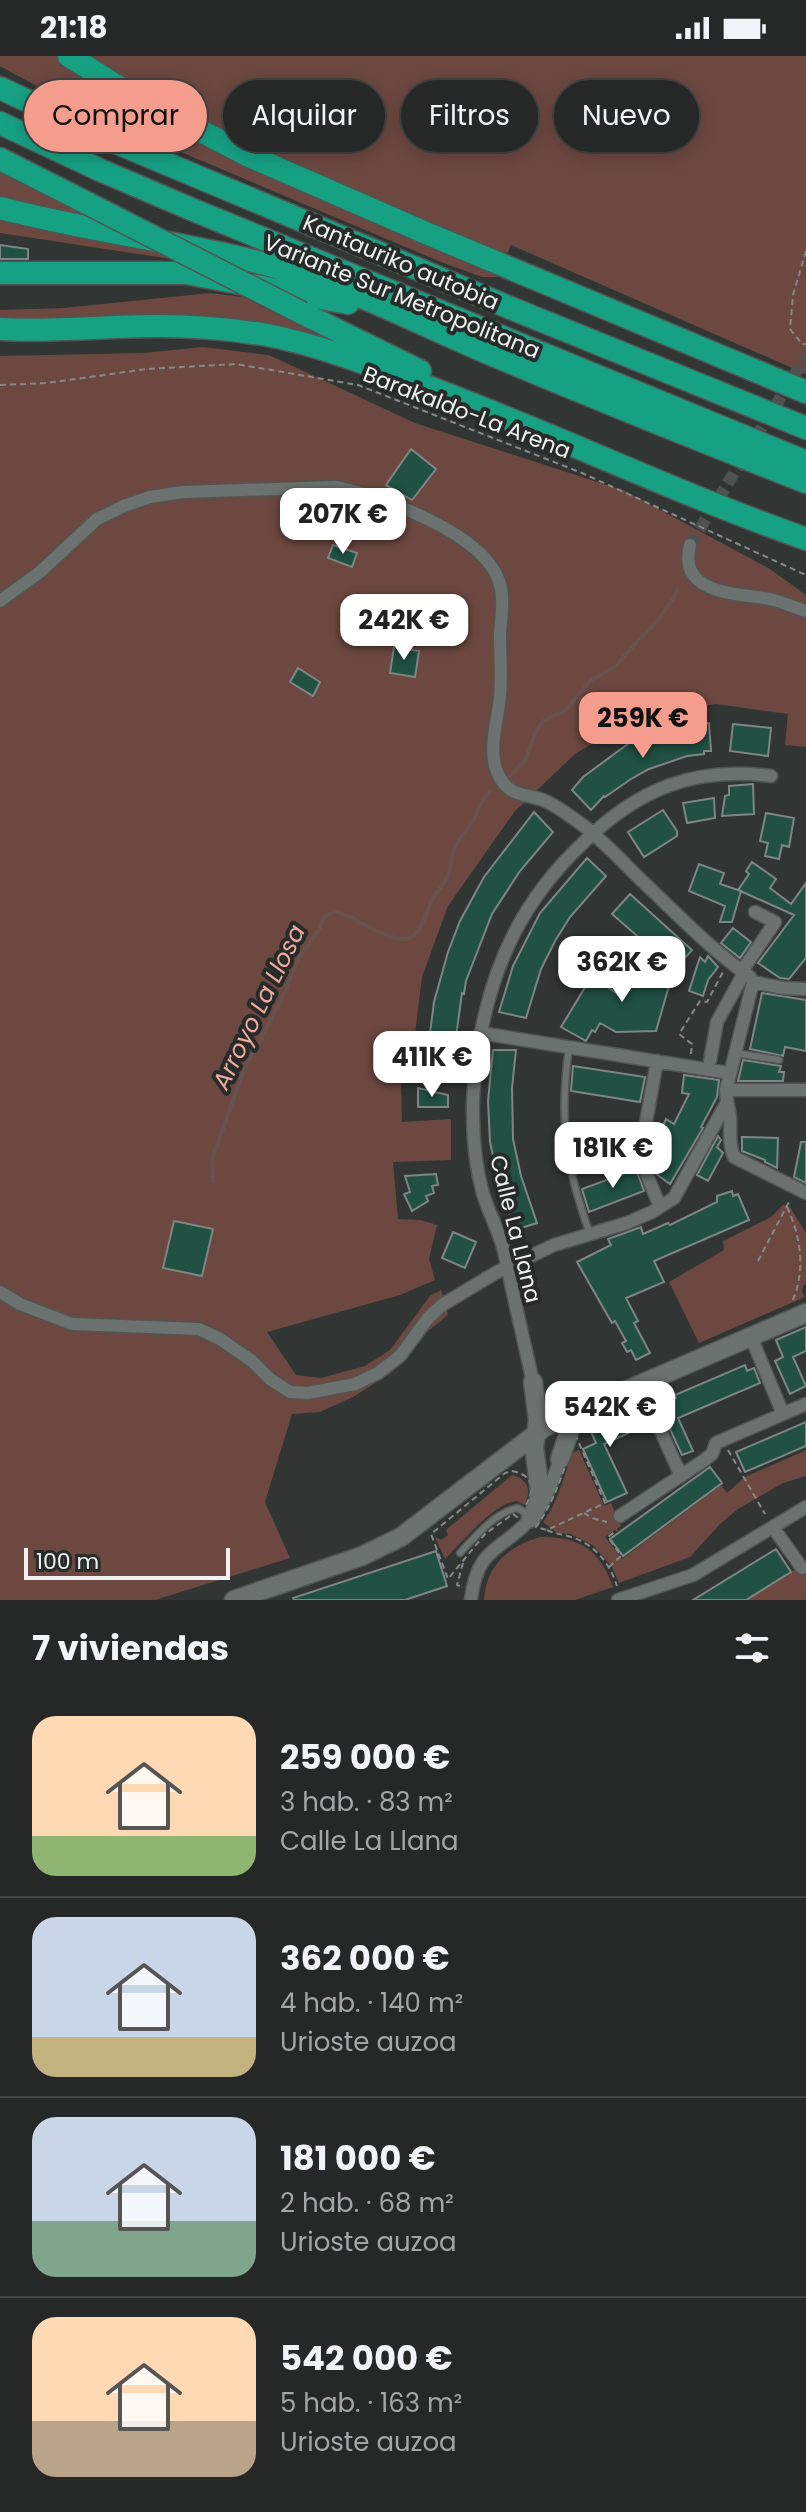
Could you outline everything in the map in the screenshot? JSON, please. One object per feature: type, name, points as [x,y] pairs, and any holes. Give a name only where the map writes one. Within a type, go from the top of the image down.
[{"type":"highway","points":[[69,56],[197,131],[301,179],[806,392]]},
{"type":"highway","name":"Kantauriko autobia","points":[[0,88],[162,162],[806,428]]},
{"type":"highway","name":"Variante Sur Metropolitana","points":[[0,123],[191,209],[806,462]]},
{"type":"highway","points":[[0,159],[510,417],[633,471],[806,539]]},
{"type":"highway","points":[[0,208],[251,259],[353,293],[474,347],[806,482]]},
{"type":"highway","points":[[0,273],[186,273],[347,302],[474,347]]},
{"type":"highway","points":[[0,329],[159,326],[269,336],[353,359],[510,417]]},
{"type":"street","points":[[0,601],[40,572],[97,519],[150,497],[183,492],[335,487],[360,492],[430,520],[459,537],[481,556],[498,578],[503,598],[500,696],[493,743],[496,771],[506,787],[518,795],[543,800],[593,833],[705,942],[746,975],[806,989]]},
{"type":"street","points":[[690,545],[690,570],[696,579],[710,588],[773,600],[806,611]]},
{"type":"street","name":"Calle La Llana","points":[[533,1382],[503,1249],[484,1195],[474,1141],[473,1100],[481,1033],[489,992],[501,959],[520,920],[544,884],[593,833],[635,801],[661,787],[691,778],[721,773],[771,776]]},
{"type":"street","points":[[710,1061],[717,1022],[775,922],[755,912]]},
{"type":"street","points":[[746,975],[735,1053],[726,1090],[730,1113],[730,1150],[734,1157],[801,1191]]},
{"type":"street","points":[[481,1033],[729,1073]]},
{"type":"street","points":[[657,1061],[641,1150],[645,1170],[660,1207]]},
{"type":"street","points":[[726,1090],[806,1090]]},
{"type":"street","points":[[0,1292],[20,1304],[72,1324],[199,1329],[231,1347],[290,1392],[308,1393],[355,1384],[378,1373],[400,1356],[428,1318],[442,1305],[506,1267],[554,1245],[627,1223],[660,1207],[679,1192],[726,1104]]},
{"type":"street","points":[[234,1600],[362,1556],[401,1537],[539,1424],[583,1409],[806,1313]]},
{"type":"street","points":[[751,1337],[783,1414]]},
{"type":"street","points":[[533,1382],[544,1400],[556,1410],[583,1409]]},
{"type":"street","points":[[531,1521],[540,1492],[534,1447],[539,1424],[533,1382]]},
{"type":"street","points":[[644,1394],[681,1476]]},
{"type":"street","points":[[620,1516],[712,1454],[716,1443],[806,1404]]},
{"type":"street","points":[[471,1600],[474,1578],[487,1555],[531,1521],[547,1493],[571,1426],[583,1409]]},
{"type":"street","points":[[539,1424],[557,1445],[560,1459]]},
{"type":"street","points":[[491,1466],[516,1460],[536,1467]]},
{"type":"street","points":[[620,1599],[693,1575],[806,1507]]},
{"type":"street","points":[[777,1533],[802,1568]]},
{"type":"lane","points":[[569,1047],[563,1107],[566,1148],[590,1234]]},
{"type":"lane","points":[[735,1053],[779,1060]]},
{"type":"lane","points":[[460,1553],[506,1512],[518,1508],[531,1521]]},
{"type":"path","points":[[806,251],[793,295],[790,329],[802,344],[806,344]]},
{"type":"path","name":"Barakaldo-La Arena","points":[[0,385],[47,383],[147,369],[236,364],[358,385],[582,473],[806,575]]},
{"type":"path","points":[[689,1067],[692,1044],[679,1034],[700,1001],[707,1002],[724,971]]},
{"type":"path","points":[[758,1261],[787,1207],[801,1191]]},
{"type":"path","points":[[780,1324],[799,1288],[802,1270],[796,1232],[787,1207]]},
{"type":"path","points":[[531,1521],[584,1512],[605,1503],[575,1434]]},
{"type":"path","points":[[723,1440],[768,1519]]},
{"type":"path","points":[[448,1579],[431,1534],[505,1473],[518,1472],[529,1480],[531,1521]]},
{"type":"path","points":[[584,1512],[592,1518],[609,1522],[616,1521],[620,1516],[625,1526],[608,1537],[621,1556],[609,1567]]},
{"type":"path","points":[[531,1521],[555,1534],[581,1540],[592,1547],[609,1567],[620,1599]]},
{"type":"path","points":[[457,1585],[464,1562]]},
{"type":"shaded area","points":[[0,56],[806,56],[806,374],[511,245],[497,277],[482,277],[181,152],[207,152],[207,80],[26,80],[0,66]]},
{"type":"shaded area","points":[[0,170],[98,219],[0,199]]},
{"type":"shaded area","points":[[0,216],[154,247],[171,259],[0,233]]},
{"type":"shaded area","points":[[210,293],[243,297],[338,345],[0,320],[0,310],[64,308]]},
{"type":"shaded area","points":[[203,347],[269,355],[415,423],[625,491],[770,569],[806,595],[806,747],[785,745],[788,714],[716,704],[639,716],[575,754],[515,811],[448,906],[422,977],[411,1067],[401,1084],[402,1122],[451,1119],[451,1160],[393,1162],[398,1219],[421,1220],[437,1225],[429,1259],[435,1280],[400,1295],[267,1332],[296,1375],[321,1378],[365,1366],[390,1350],[430,1296],[441,1290],[448,1315],[422,1336],[391,1373],[353,1397],[320,1412],[292,1414],[265,1502],[290,1558],[155,1600],[0,1600],[0,356],[143,353]]},
{"type":"shaded area","points":[[783,1205],[790,1207],[806,1233],[806,1283],[802,1292],[805,1297],[699,1343],[669,1282],[724,1250],[723,1241],[771,1217]]},
{"type":"shaded area","points":[[579,1450],[604,1506],[611,1503],[621,1526],[605,1537],[622,1559],[721,1485],[727,1493],[745,1477],[806,1450],[806,1476],[783,1483],[738,1509],[690,1557],[619,1583],[612,1567],[593,1545],[570,1534],[557,1533],[543,1522],[557,1498],[572,1453]]},
{"type":"shaded area","points":[[512,1475],[527,1486],[524,1505],[514,1501],[494,1511],[445,1559],[435,1537],[441,1540],[448,1535],[446,1530]]},
{"type":"shaded area","points":[[540,1537],[566,1539],[586,1548],[602,1563],[613,1587],[575,1600],[484,1600],[489,1577],[501,1559],[518,1546]]},
{"type":"shaded area","points":[[806,1560],[806,1599],[746,1600],[791,1572]]},
{"type":"building","points":[[0,245],[28,249],[28,259],[0,259]]},
{"type":"building","points":[[411,449],[436,469],[412,500],[386,485]]},
{"type":"building","points":[[333,545],[357,553],[352,567],[328,558]]},
{"type":"building","points":[[394,647],[419,651],[415,677],[390,673]]},
{"type":"building","points":[[298,668],[320,682],[313,696],[290,682]]},
{"type":"building","points":[[709,723],[711,751],[649,769],[604,796],[591,810],[572,790],[583,777],[632,741],[679,726]]},
{"type":"building","points":[[733,724],[771,728],[768,756],[730,751]]},
{"type":"building","points":[[753,784],[754,814],[722,816],[729,786]]},
{"type":"building","points":[[714,798],[715,818],[687,823],[683,803]]},
{"type":"building","points":[[663,810],[677,836],[644,857],[628,832]]},
{"type":"building","points":[[534,812],[553,832],[520,871],[492,914],[462,993],[451,1074],[425,1072],[434,1002],[460,921],[484,877]]},
{"type":"building","points":[[766,813],[794,818],[789,847],[782,845],[779,859],[765,856],[768,843],[760,841]]},
{"type":"building","points":[[587,858],[606,876],[570,917],[555,941],[541,969],[526,1018],[499,1012],[513,966],[540,913]]},
{"type":"building","points":[[752,862],[776,879],[770,888],[791,904],[806,883],[806,958],[789,979],[780,978],[758,963],[794,915],[741,891],[732,922],[720,922],[725,906],[689,891],[699,864],[724,873],[720,884],[738,890],[749,874],[746,871]]},
{"type":"building","points":[[630,894],[692,950],[675,969],[612,914]]},
{"type":"building","points":[[733,928],[751,942],[740,958],[721,943]]},
{"type":"building","points":[[708,956],[718,967],[708,980],[703,996],[689,991],[700,957],[705,962]]},
{"type":"building","points":[[634,960],[673,972],[656,1031],[616,1032],[600,1023],[586,1041],[561,1027],[592,976],[623,998]]},
{"type":"building","points":[[762,993],[806,1000],[806,1051],[785,1047],[783,1056],[750,1049]]},
{"type":"building","points":[[493,1050],[516,1050],[512,1088],[513,1139],[521,1176],[537,1223],[515,1230],[501,1193],[490,1142],[488,1101]]},
{"type":"building","points":[[743,1060],[781,1066],[779,1072],[784,1072],[783,1081],[738,1081]]},
{"type":"building","points":[[573,1066],[645,1077],[640,1102],[571,1091]]},
{"type":"building","points":[[684,1075],[719,1080],[717,1097],[703,1128],[670,1184],[656,1174],[653,1163],[669,1157],[650,1148],[654,1131],[659,1134],[666,1119],[674,1124],[689,1094],[682,1093]]},
{"type":"building","points":[[418,1088],[448,1095],[448,1107],[418,1107]]},
{"type":"building","points":[[599,1126],[602,1155],[578,1158],[575,1129]]},
{"type":"building","points":[[718,1136],[721,1140],[717,1147],[723,1153],[708,1181],[697,1175]]},
{"type":"building","points":[[742,1137],[778,1138],[777,1168],[742,1151]]},
{"type":"building","points":[[801,1142],[806,1142],[806,1183],[794,1177]]},
{"type":"building","points":[[636,1169],[644,1191],[589,1212],[582,1189]]},
{"type":"building","points":[[436,1174],[438,1185],[432,1186],[434,1193],[426,1196],[428,1201],[412,1211],[404,1194],[410,1192],[405,1176]]},
{"type":"building","points":[[732,1191],[733,1196],[738,1194],[749,1220],[654,1261],[664,1282],[626,1298],[638,1321],[634,1323],[650,1353],[636,1360],[631,1350],[627,1352],[622,1343],[626,1341],[615,1321],[612,1323],[577,1262],[611,1245],[608,1239],[641,1227],[643,1234],[668,1223],[670,1225],[717,1202],[717,1196]]},
{"type":"building","points":[[174,1221],[213,1229],[202,1276],[163,1268]]},
{"type":"building","points":[[453,1232],[476,1242],[465,1268],[442,1258]]},
{"type":"building","points":[[806,1327],[806,1351],[793,1357],[806,1386],[790,1394],[775,1361],[783,1357],[776,1340]]},
{"type":"building","points":[[745,1365],[747,1371],[754,1368],[760,1383],[678,1418],[693,1451],[682,1455],[662,1412],[672,1407],[669,1401],[676,1398],[675,1395]]},
{"type":"building","points":[[635,1405],[644,1426],[604,1444],[627,1493],[607,1502],[583,1449],[596,1443],[588,1425]]},
{"type":"building","points":[[806,1422],[806,1446],[745,1472],[736,1452]]},
{"type":"building","points":[[710,1467],[722,1483],[623,1556],[610,1539]]},
{"type":"building","points":[[776,1549],[791,1572],[746,1600],[693,1600]]},
{"type":"building","points":[[436,1551],[447,1586],[405,1600],[293,1598]]},
{"type":"waterway","name":"Arroyo La Llosa","points":[[510,776],[526,759],[535,733],[543,721],[566,710],[590,681],[613,668],[657,621],[677,590]]},
{"type":"waterway","name":"Arroyo La Llosa","points":[[213,1181],[212,1160],[244,1070],[300,956],[320,928],[322,919],[334,911],[394,937],[402,939],[414,935],[447,878],[457,844],[490,791]]},
{"type":"tunnel","points":[[690,545],[806,356]]}]
